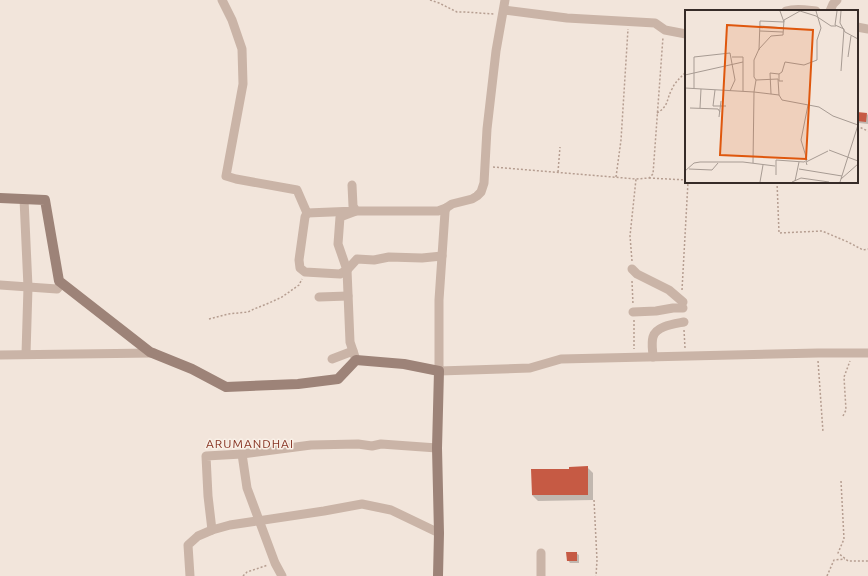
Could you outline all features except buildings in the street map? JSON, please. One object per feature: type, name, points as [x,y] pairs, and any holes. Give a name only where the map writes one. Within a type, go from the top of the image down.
[{"type":"street","points":[[222,0],[232,20],[242,49],[243,84],[226,176],[297,190],[307,213],[305,217],[299,260],[300,268],[305,272],[340,274],[347,270],[357,259],[374,260],[389,257],[422,258],[442,256]]},
{"type":"street","points":[[307,213],[356,211],[438,211],[452,204],[472,199],[481,192],[484,183],[486,166],[487,130],[496,51],[505,0]]},
{"type":"street","points":[[830,10],[837,0]]},
{"type":"street","points":[[504,10],[567,18],[655,23],[665,30],[685,34]]},
{"type":"street","points":[[858,27],[868,29]]},
{"type":"street","points":[[352,185],[353,206],[356,211]]},
{"type":"street","points":[[0,198],[46,200],[59,281],[150,352],[192,369],[226,387],[298,384],[338,379],[354,356]]},
{"type":"street","points":[[24,199],[28,287],[26,354]]},
{"type":"street","points":[[438,576],[439,533],[437,448],[439,300],[446,208]]},
{"type":"street","points":[[354,356],[350,342],[347,270],[338,244],[340,217],[356,211]]},
{"type":"street","points":[[632,270],[669,290],[683,305],[656,311],[634,312]]},
{"type":"street","points":[[0,285],[56,289],[62,284]]},
{"type":"street","points":[[319,297],[348,296]]},
{"type":"street","points":[[653,357],[653,336],[660,329],[669,325],[684,322]]},
{"type":"street","points":[[332,359],[354,356],[439,371],[530,368],[561,359],[868,353]]},
{"type":"street","points":[[0,355],[154,354]]},
{"type":"street","points":[[212,530],[208,496],[206,456],[242,454],[311,445],[358,444],[372,446],[381,444],[437,448]]},
{"type":"street","points":[[242,454],[247,488],[275,563],[282,576]]},
{"type":"street","points":[[190,576],[188,545],[198,536],[230,525],[362,504],[391,510],[439,533]]},
{"type":"street","points":[[541,553],[541,576]]},
{"type":"path","points":[[430,0],[457,12],[498,14],[504,10]]},
{"type":"path","points":[[616,177],[621,140],[629,22]]},
{"type":"path","points":[[649,178],[654,174],[662,38],[665,30]]},
{"type":"path","points":[[658,113],[664,109],[671,90],[685,73]]},
{"type":"path","points":[[858,126],[868,131]]},
{"type":"path","points":[[558,172],[560,147]]},
{"type":"path","points":[[486,166],[640,179],[685,180]]},
{"type":"path","points":[[683,305],[682,289],[688,183]]},
{"type":"path","points":[[777,183],[779,233],[822,231],[863,250],[868,249]]},
{"type":"path","points":[[209,319],[228,314],[248,312],[282,297],[299,284],[305,272]]},
{"type":"path","points":[[684,322],[686,356]]},
{"type":"path","points":[[818,353],[823,432]]},
{"type":"path","points":[[843,416],[846,410],[844,377],[854,353]]},
{"type":"path","points":[[841,481],[844,539],[838,553],[848,561],[868,561]]},
{"type":"path","points":[[594,500],[597,560],[596,576]]},
{"type":"path","points":[[827,576],[834,560],[845,559]]},
{"type":"path","points":[[243,576],[247,572],[275,563]]},
{"type":"district","name":"ARUMANDHAI","points":[[250,444]]}]
